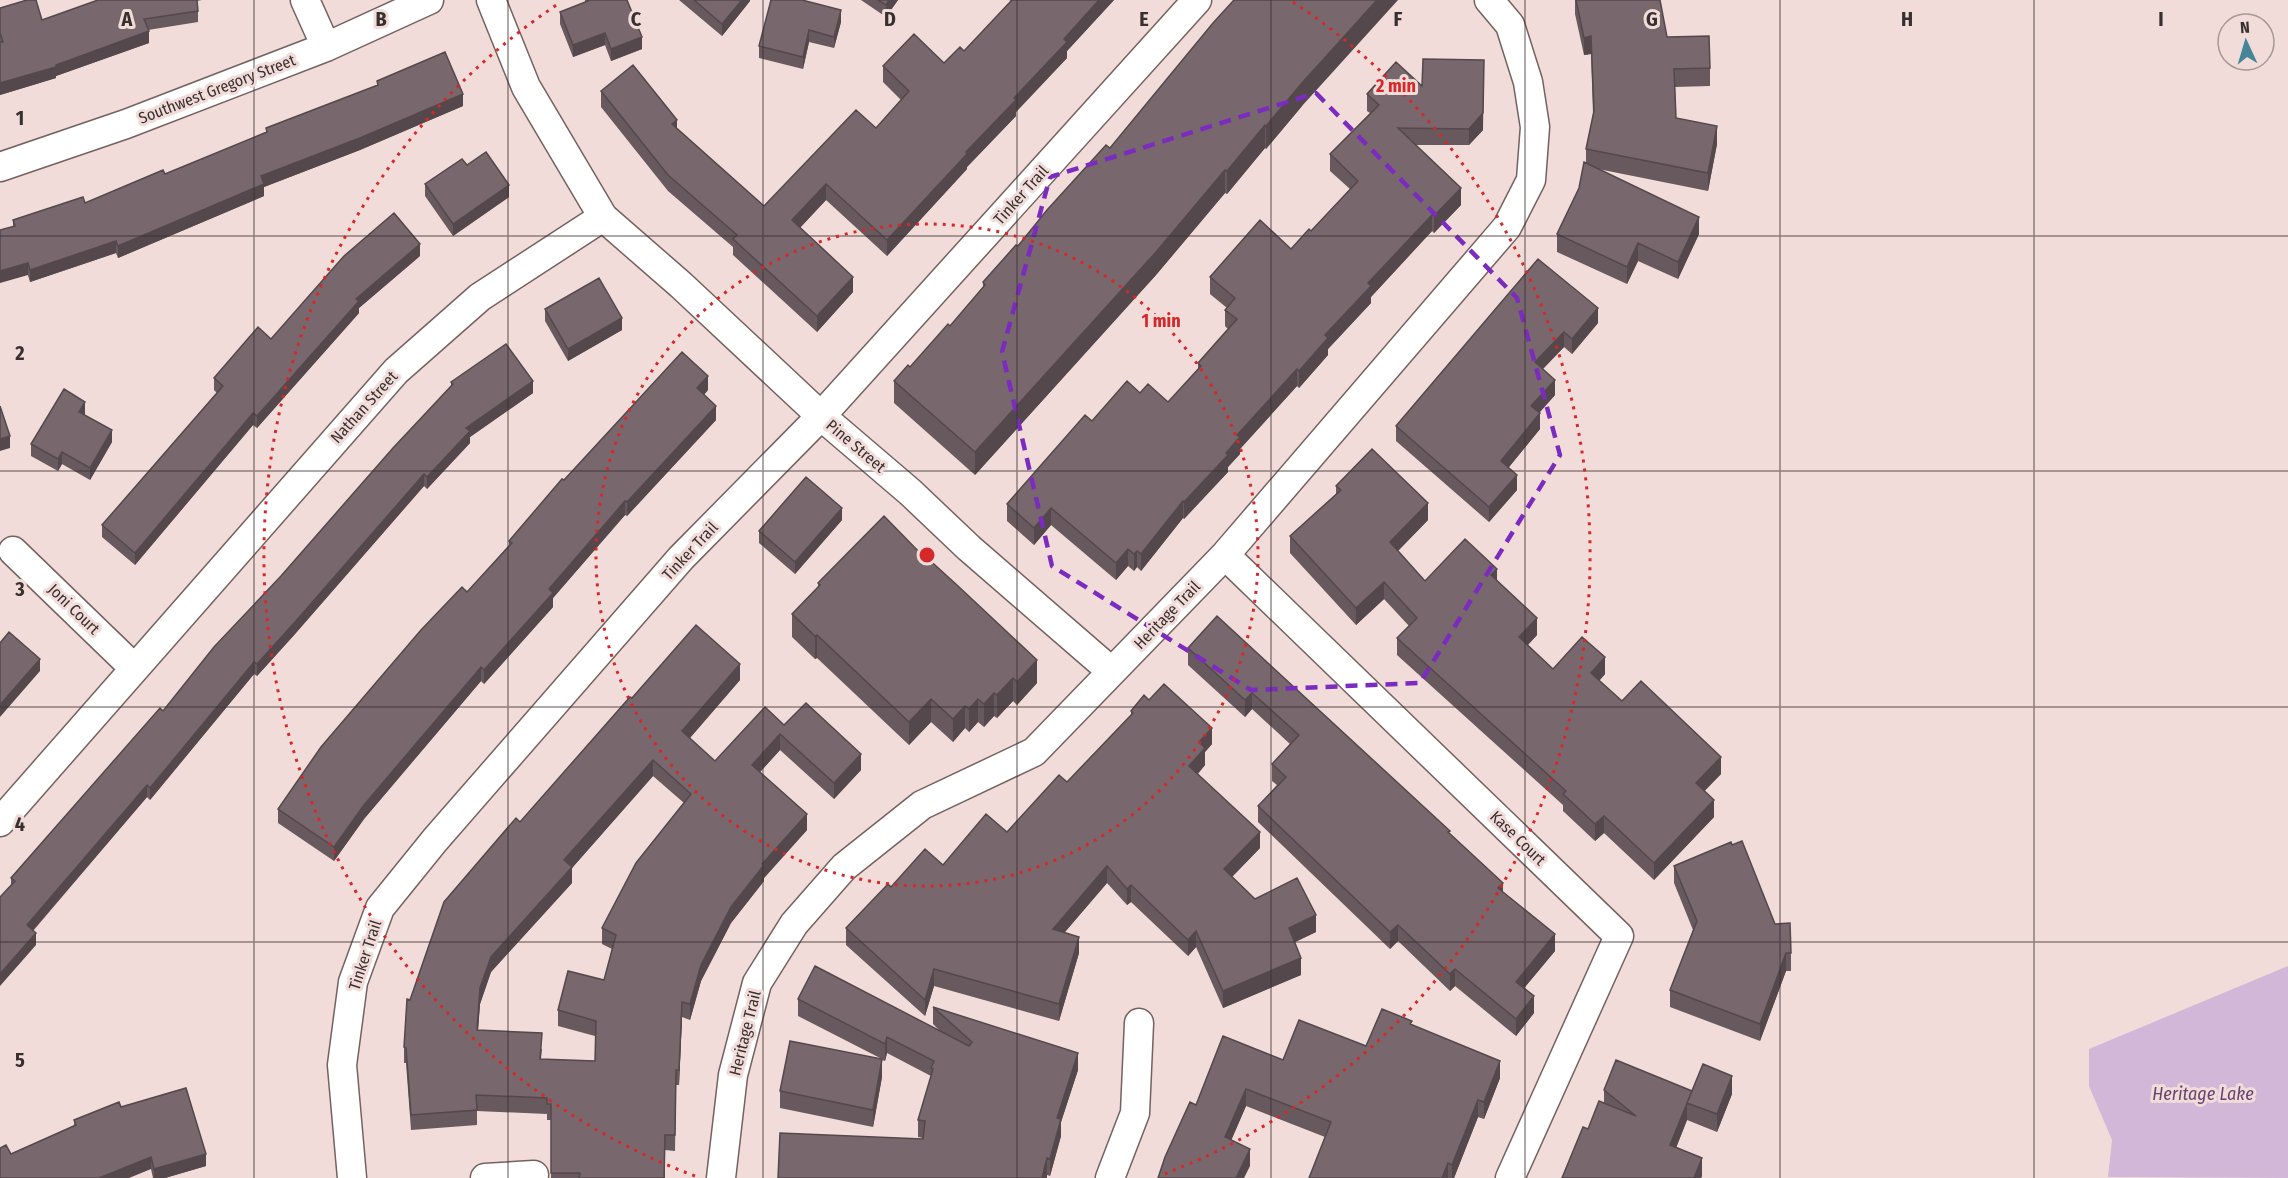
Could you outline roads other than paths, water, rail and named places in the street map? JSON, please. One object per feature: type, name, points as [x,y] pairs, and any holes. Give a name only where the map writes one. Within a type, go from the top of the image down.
[{"type":"street","points":[[305,0],[327,47]]},
{"type":"street","name":"Southwest Gregory Street","points":[[0,167],[126,124],[327,47],[429,0]]},
{"type":"street","points":[[491,0],[526,87],[603,218]]},
{"type":"street","name":"Tinker Trail","points":[[351,1178],[342,1065],[353,982],[380,908],[435,840],[681,558],[821,416],[1197,0]]},
{"type":"street","name":"Heritage Trail","points":[[721,1178],[733,1075],[757,983],[794,924],[844,867],[921,805],[1034,752],[1225,555],[1507,227],[1531,180],[1535,126],[1528,82],[1510,25],[1489,0]]},
{"type":"street","name":"Pine Street","points":[[603,218],[681,285],[821,416],[910,492],[969,548],[1112,671]]},
{"type":"street","name":"Nathan Street","points":[[0,822],[396,370],[480,297],[603,218]]},
{"type":"street","name":"Joni Court","points":[[14,551],[134,668]]},
{"type":"street","name":"Kase Court","points":[[1225,555],[1619,936],[1510,1178]]},
{"type":"street","points":[[1110,1178],[1135,1113],[1139,1023]]},
{"type":"street","points":[[485,1178],[534,1175]]},
{"type":"water","name":"Heritage Lake","points":[[2288,966],[2288,1178],[2108,1177],[2112,1140],[2089,1086],[2089,1049]]}]
